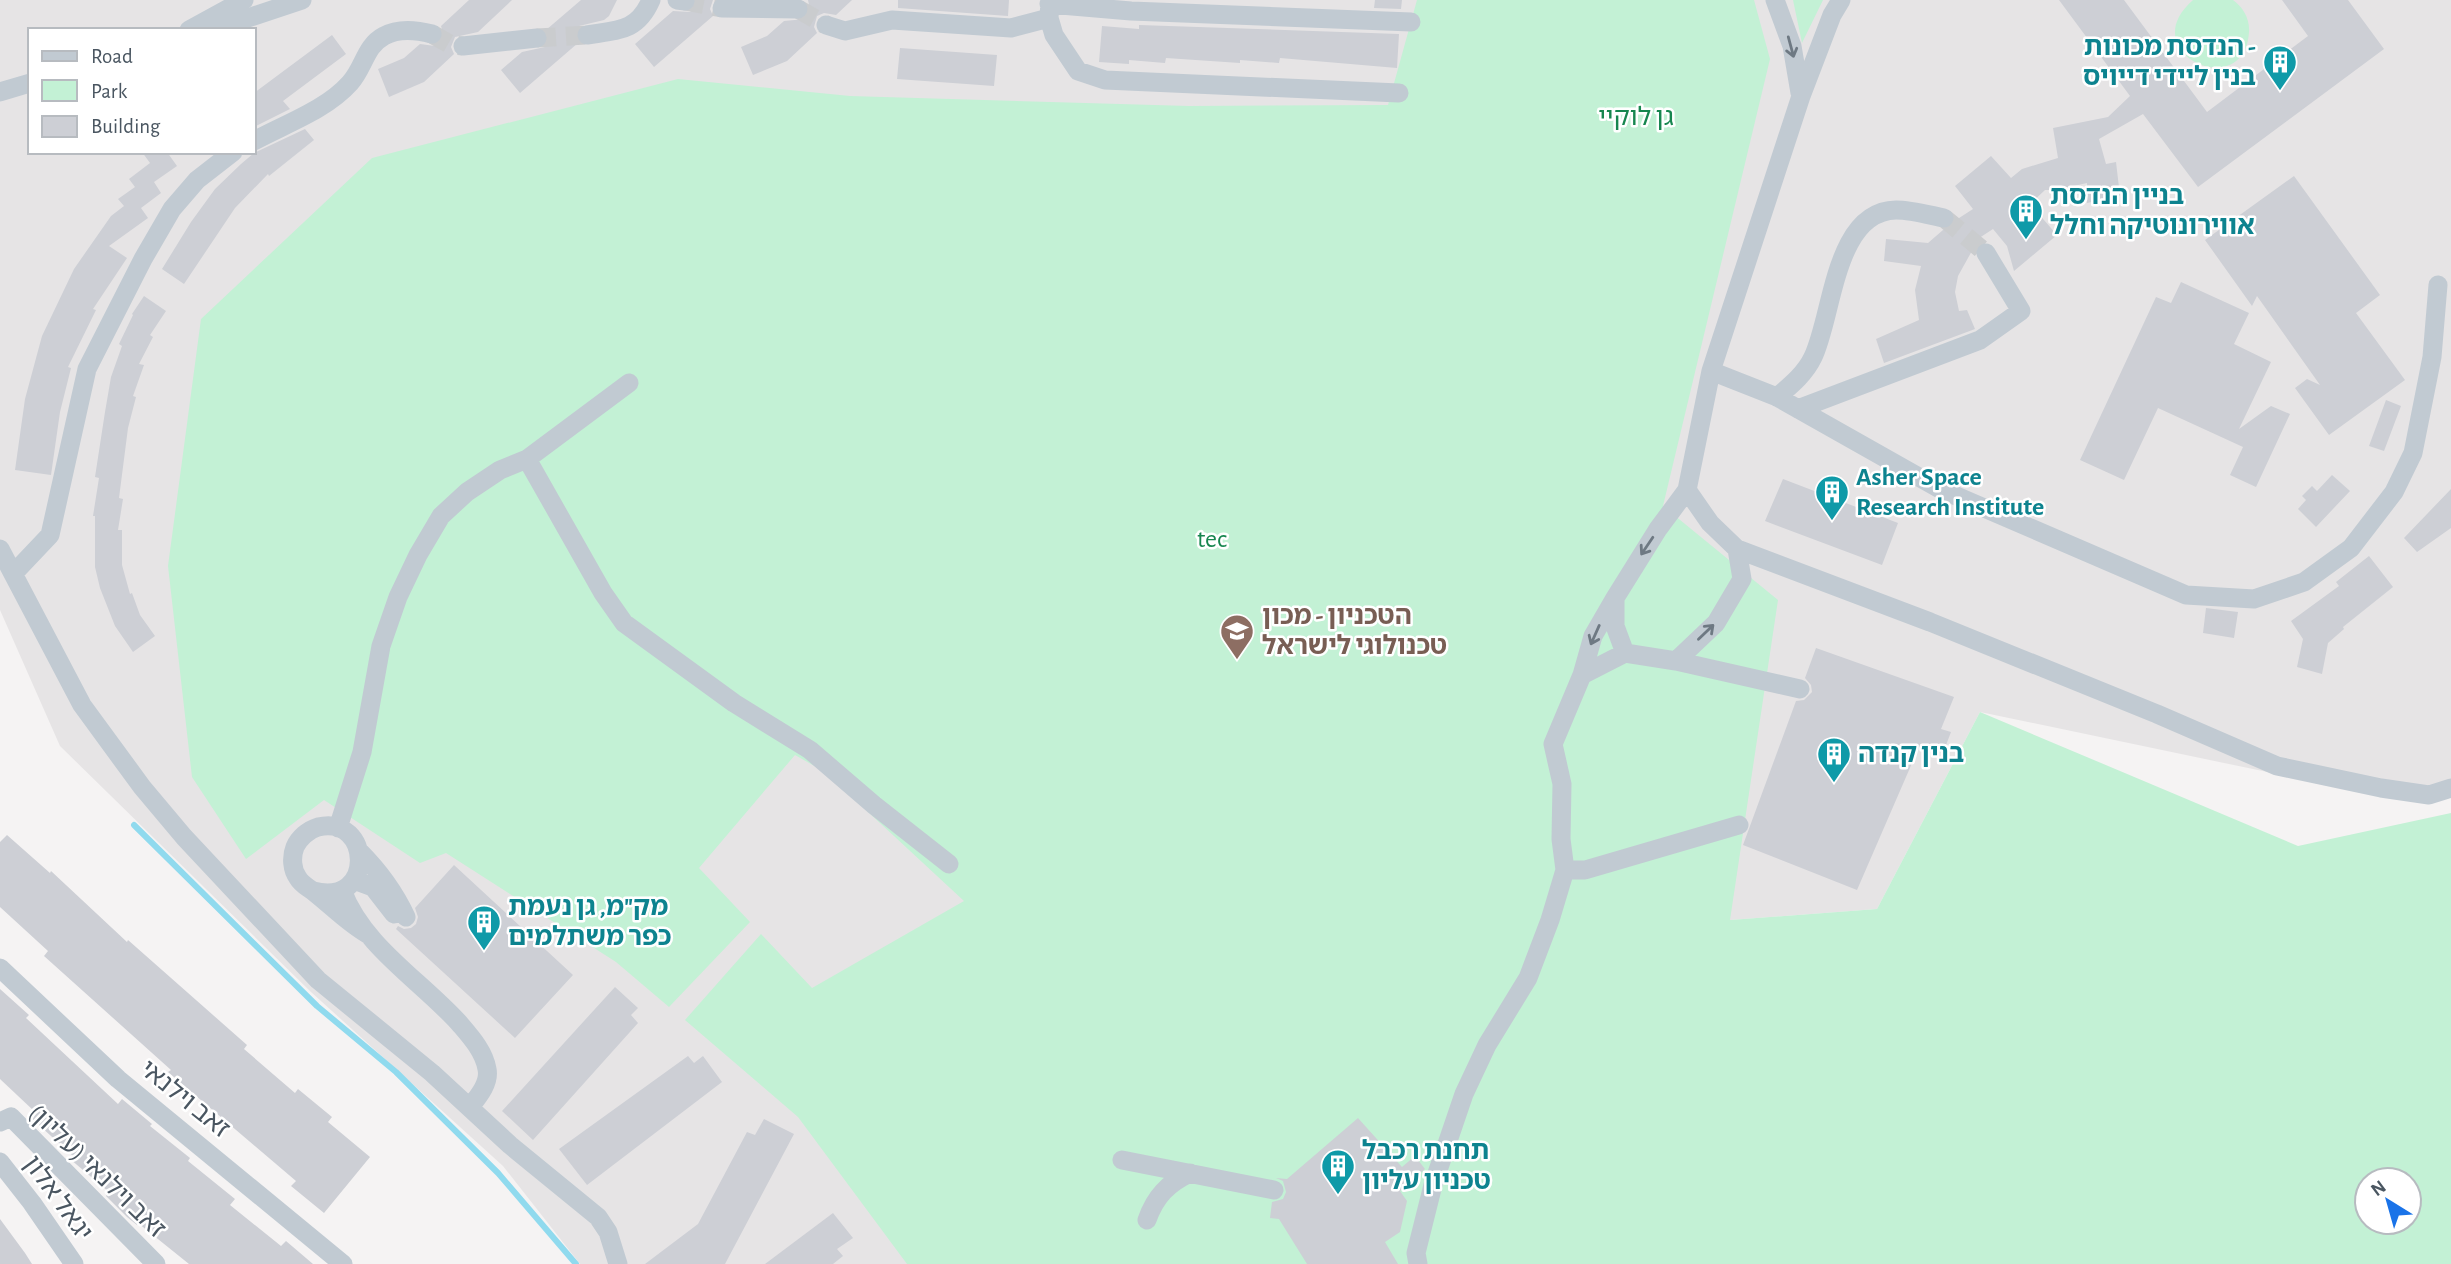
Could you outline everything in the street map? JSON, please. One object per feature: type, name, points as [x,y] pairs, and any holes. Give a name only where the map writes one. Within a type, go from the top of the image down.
[{"type":"street","points":[[193,28],[244,0]]},
{"type":"street","points":[[218,28],[302,0]]},
{"type":"street","points":[[587,35],[625,29],[636,23],[645,14],[651,0]]},
{"type":"street","points":[[1775,0],[1792,46],[1801,96]]},
{"type":"street","points":[[1418,1264],[1416,1253],[1433,1185],[1464,1094],[1487,1045],[1528,978],[1565,870],[1561,839],[1562,784],[1553,744],[1581,676],[1593,636],[1652,538],[1687,490],[1711,371],[1801,96],[1832,15],[1841,0]]},
{"type":"street","points":[[1049,7],[1054,35],[1078,71],[1105,80],[1399,93]]},
{"type":"street","points":[[826,25],[845,31],[892,20],[1011,28],[1049,7],[1411,22]]},
{"type":"street","points":[[722,8],[798,9]]},
{"type":"street","points":[[256,140],[320,107],[351,82],[374,43],[387,34],[418,30],[432,34]]},
{"type":"street","points":[[463,46],[537,38]]},
{"type":"street","points":[[0,92],[28,84]]},
{"type":"street","points":[[14,573],[50,535],[88,369],[143,259],[172,209],[197,180],[230,154]]},
{"type":"street","points":[[1777,397],[1799,377],[1812,360],[1822,336],[1842,255],[1855,232],[1876,216],[1895,210],[1944,218]]},
{"type":"street","points":[[1798,409],[1980,340],[2021,311],[1986,253]]},
{"type":"street","points":[[1711,371],[1777,397],[1940,489],[2186,595],[2254,599],[2304,582],[2351,548],[2394,492],[2413,453],[2432,357],[2438,285]]},
{"type":"street","points":[[338,828],[362,751],[381,646],[398,597],[441,516],[467,492],[500,470],[527,459],[629,383]]},
{"type":"street","points":[[527,459],[603,593],[624,623],[734,703],[810,750],[949,864]]},
{"type":"street","points":[[1687,490],[1710,523],[1737,549],[1930,622],[2277,766],[2428,795],[2451,788]]},
{"type":"street","points":[[0,549],[82,705],[142,787],[184,837],[318,980],[422,1065],[510,1145],[598,1217],[608,1232],[618,1264]]},
{"type":"street","points":[[1676,661],[1716,623],[1742,579],[1737,549]]},
{"type":"street","points":[[1615,598],[1615,626],[1625,653]]},
{"type":"street","points":[[1581,676],[1625,653],[1676,661],[1800,689]]},
{"type":"street","points":[[1565,870],[1585,870],[1739,825]]},
{"type":"street","points":[[348,885],[373,887],[403,920],[396,894],[381,873],[359,851],[350,835],[338,828],[317,827],[308,832],[295,848],[293,868],[304,886],[369,935]]},
{"type":"street","points":[[313,891],[332,894],[348,885],[360,869],[359,851]]},
{"type":"street","points":[[348,885],[348,906],[369,935],[474,1041],[487,1067],[487,1077],[484,1088],[470,1107]]},
{"type":"street","name":"זאב וילנאי","points":[[0,968],[118,1079],[343,1264]]},
{"type":"street","name":"זאב וילנאי (עליון)","points":[[0,1122],[10,1117],[156,1264]]},
{"type":"street","points":[[1122,1160],[1274,1190]]},
{"type":"street","name":"יגאל אלון","points":[[0,1162],[74,1264]]},
{"type":"street","points":[[1147,1220],[1151,1208],[1168,1185],[1190,1173]]},
{"type":"shaded area","name":"הטכניון - מכון טכנולוגי לישראל","points":[[0,0],[2451,0],[2451,792],[2315,782],[1980,712],[1877,909],[1730,920],[1500,1264],[580,1264],[503,1166],[311,992],[60,746],[0,610]]},
{"type":"green space","name":"tec","points":[[1417,0],[1754,0],[1770,59],[1663,506],[1778,600],[1730,920],[1877,909],[1980,712],[2298,846],[2451,813],[2451,1264],[907,1264],[798,1117],[685,1020],[761,934],[812,988],[964,901],[825,772],[795,755],[699,868],[750,922],[669,1007],[616,962],[446,853],[420,863],[324,800],[246,859],[192,777],[168,566],[201,319],[372,158],[678,79],[850,96],[1189,106],[1388,105]]},
{"type":"green space","points":[[1793,0],[1823,0],[1802,43]]},
{"type":"green space","points":[[2193,0],[2233,0],[2245,14],[2249,32],[2243,53],[2230,65],[2213,67],[2197,63],[2183,52],[2175,37],[2178,20]]},
{"type":"building","points":[[469,0],[512,0],[478,32],[455,37],[451,47],[454,54],[424,82],[389,97],[378,69],[404,58],[420,44],[435,46],[440,43],[444,36],[441,26]]},
{"type":"building","points":[[581,0],[617,0],[604,20],[579,26],[575,36],[578,43],[520,93],[501,70],[522,52],[545,47],[549,37],[546,30]]},
{"type":"building","points":[[697,0],[713,0],[710,9],[713,16],[654,67],[635,44],[673,11],[690,12],[695,8]]},
{"type":"building","points":[[808,0],[852,0],[836,15],[824,13],[817,16],[814,27],[817,33],[787,61],[753,75],[741,47],[767,36],[784,21],[805,19],[810,10]]},
{"type":"building","points":[[898,0],[1009,0],[1008,16],[898,8]]},
{"type":"building","points":[[1375,0],[1402,0],[1401,9],[1374,8]]},
{"type":"building","points":[[2059,0],[2124,0],[2207,112],[2308,36],[2282,0],[2348,0],[2384,49],[2198,187],[2143,114],[2099,139],[2106,164],[2116,162],[2120,196],[2087,203],[2087,183],[2045,190],[2030,204],[2057,235],[2014,271],[2007,246],[1993,229],[1970,244],[1973,249],[1958,276],[1955,292],[1959,311],[1967,310],[1975,329],[1884,363],[1876,339],[1919,320],[1915,290],[1921,266],[1884,261],[1886,239],[1928,243],[1943,230],[1953,227],[1956,220],[1973,209],[1955,186],[1991,156],[2011,178],[2022,169],[2058,158],[2053,128],[2108,117],[2130,96]]},
{"type":"building","points":[[1139,25],[1399,34],[1397,68],[1280,58],[1279,63],[1166,58],[1165,63],[1129,60],[1129,64],[1099,62],[1102,26],[1139,29]]},
{"type":"building","points":[[332,35],[346,54],[283,101],[290,109],[256,126],[256,92]]},
{"type":"building","points":[[900,48],[997,55],[994,86],[897,79]]},
{"type":"building","points":[[305,129],[314,140],[269,176],[268,174],[235,208],[184,284],[162,269],[215,189],[256,152]]},
{"type":"building","points":[[143,154],[168,154],[177,166],[154,182],[161,193],[141,208],[148,218],[109,246],[127,258],[93,309],[96,310],[68,367],[71,368],[60,412],[51,475],[15,470],[25,399],[42,336],[74,269],[111,216],[124,206],[118,199],[135,187],[129,179],[150,163]]},
{"type":"building","points":[[2294,176],[2380,295],[2356,313],[2405,380],[2329,435],[2295,388],[2307,379],[2320,385],[2257,296],[2252,306],[2205,240]]},
{"type":"building","points":[[2181,282],[2249,313],[2234,344],[2271,362],[2239,429],[2271,406],[2290,414],[2256,487],[2230,475],[2243,447],[2158,408],[2124,480],[2080,460],[2156,297],[2171,303]]},
{"type":"building","points":[[144,296],[166,311],[150,335],[153,337],[139,364],[144,365],[133,396],[136,397],[128,428],[119,498],[123,499],[118,530],[122,530],[122,565],[130,594],[132,593],[140,615],[155,636],[133,652],[115,626],[100,588],[95,567],[93,516],[99,478],[95,477],[111,377],[122,346],[119,344],[132,314]]},
{"type":"building","points":[[2386,400],[2401,406],[2384,451],[2369,446]]},
{"type":"building","points":[[2332,475],[2350,491],[2316,527],[2298,509],[2306,500],[2302,496],[2312,486],[2317,491]]},
{"type":"building","name":"Asher Space Research Institute","points":[[1783,479],[1898,523],[1882,565],[1765,521]]},
{"type":"building","points":[[2451,489],[2451,528],[2417,552],[2404,538]]},
{"type":"building","points":[[2369,556],[2393,587],[2343,627],[2328,643],[2322,674],[2297,667],[2303,639],[2291,621],[2339,586],[2336,582]]},
{"type":"building","points":[[2206,608],[2238,612],[2234,638],[2203,633]]},
{"type":"building","name":"בנין קנדה","points":[[1816,648],[1954,697],[1941,729],[1951,732],[1943,753],[1919,747],[1857,890],[1743,845],[1796,701],[1804,700],[1812,692],[1811,685],[1805,678]]},
{"type":"building","points":[[7,835],[247,1045],[244,1049],[295,1093],[298,1089],[332,1117],[328,1122],[370,1157],[324,1213],[291,1186],[296,1181],[168,1072],[171,1070],[44,956],[48,951],[0,907],[0,842]]},
{"type":"building","name":"מק\"מ, גן נעמת כפר משתלמים","points":[[454,865],[573,975],[515,1038],[396,929],[398,926],[411,928],[416,924],[418,917],[415,908]]},
{"type":"building","points":[[615,987],[638,1008],[631,1015],[638,1023],[533,1140],[502,1111]]},
{"type":"building","points":[[0,989],[29,1015],[26,1018],[118,1104],[122,1099],[190,1158],[188,1161],[235,1199],[230,1205],[281,1246],[286,1241],[313,1264],[189,1264],[127,1217],[106,1196],[109,1192],[70,1159],[73,1156],[29,1116],[34,1111],[0,1079]]},
{"type":"building","points":[[688,1056],[694,1063],[703,1056],[722,1082],[587,1185],[559,1149]]},
{"type":"building","name":"תחנת רכבל טכניון עליון","points":[[1358,1118],[1402,1167],[1415,1156],[1425,1169],[1400,1191],[1407,1201],[1400,1232],[1385,1242],[1398,1264],[1307,1264],[1279,1219],[1270,1218],[1272,1202],[1283,1199],[1286,1192],[1283,1181],[1276,1178],[1287,1179]]},
{"type":"building","points":[[764,1119],[794,1134],[725,1264],[645,1264],[698,1224],[747,1132],[755,1135]]},
{"type":"building","points":[[833,1213],[853,1238],[837,1249],[843,1256],[833,1264],[765,1264]]},
{"type":"building","points":[[0,1219],[25,1253],[32,1264],[0,1264]]},
{"type":"waterway","points":[[134,825],[317,1006],[396,1072],[498,1173],[576,1264]]},
{"type":"tunnel","points":[[685,1],[722,8]]},
{"type":"tunnel","points":[[798,9],[826,25]]},
{"type":"tunnel","points":[[432,34],[451,45],[463,46]]},
{"type":"tunnel","points":[[537,38],[587,35]]},
{"type":"tunnel","points":[[1944,218],[1986,253]]},
{"type":"place","name":"הנדסת מכונות - בנין ליידי דייויס","points":[[2280,92]]},
{"type":"place","name":"בניין הנדסת אווירונוטיקה וחלל","points":[[2026,241]]},
{"type":"place","name":"Asher Space Research Institute","points":[[1832,522]]},
{"type":"place","name":"הטכניון - מכון טכנולוגי לישראל","points":[[1237,661]]},
{"type":"place","name":"בנין קנדה","points":[[1834,784]]},
{"type":"place","name":"מק\"מ, גן נעמת כפר משתלמים","points":[[484,952]]},
{"type":"place","name":"תחנת רכבל טכניון עליון","points":[[1338,1196]]},
{"type":"park label","name":"גן לוקיי","points":[[1636,117]]}]
